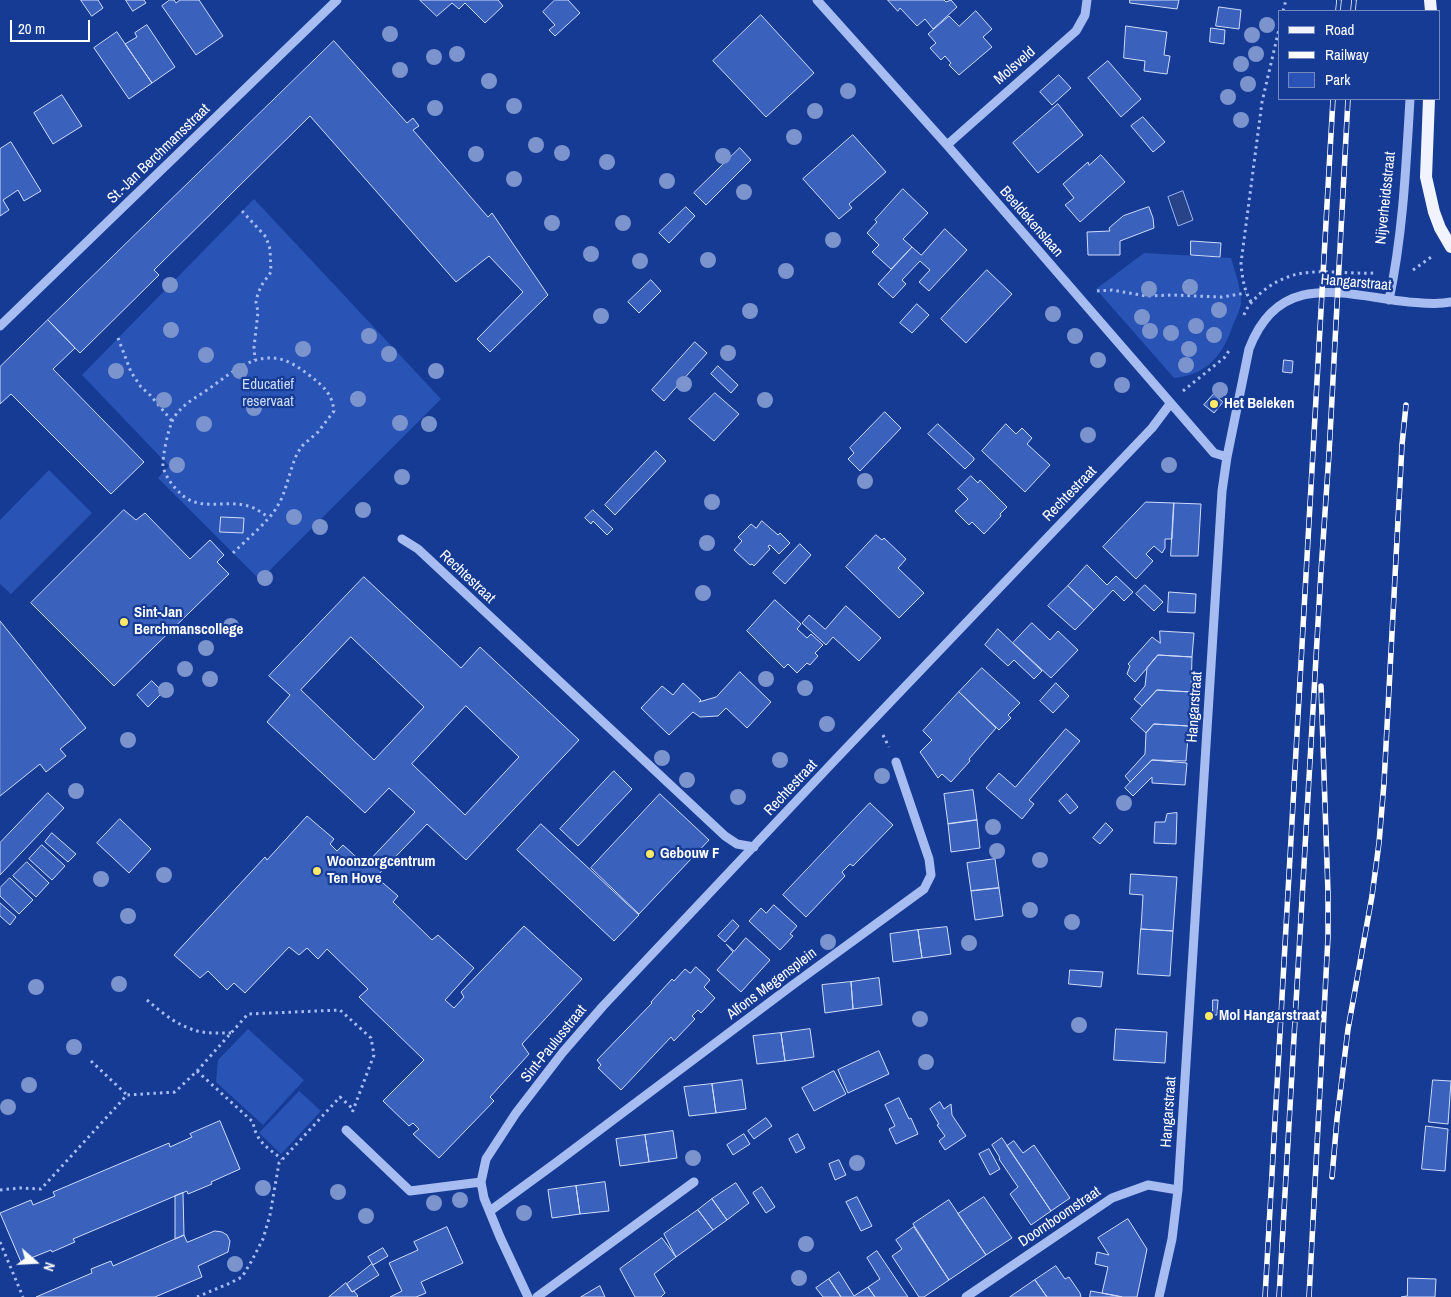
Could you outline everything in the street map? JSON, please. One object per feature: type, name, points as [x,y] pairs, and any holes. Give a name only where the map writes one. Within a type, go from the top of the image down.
[{"type":"main road","points":[[1429,100],[1426,177],[1434,212],[1450,246]]},
{"type":"street","name":"St.-Jan Berchmansstraat","points":[[0,326],[337,0]]},
{"type":"street","name":"Beeldekenslaan","points":[[817,0],[947,145],[1170,404],[1214,453],[1227,457]]},
{"type":"street","name":"Molsveld","points":[[947,145],[1076,31],[1085,15],[1087,0]]},
{"type":"street","name":"Nijverheidsstraat","points":[[1389,300],[1394,274],[1406,166],[1410,100]]},
{"type":"street","name":"Hangarstraat","points":[[1159,1297],[1172,1239],[1178,1190],[1222,491],[1227,457],[1250,349],[1255,334],[1263,321],[1283,302],[1296,296],[1337,293],[1389,300],[1440,304],[1451,302]]},
{"type":"street","name":"Rechtestraat","points":[[402,539],[418,550],[725,836],[738,844],[754,847],[1152,428],[1170,404]]},
{"type":"street","name":"Alfons Megensplein","points":[[490,1211],[924,889],[931,876],[929,859],[896,762]]},
{"type":"street","name":"Sint-Paulusstraat","points":[[528,1297],[484,1198],[481,1182],[486,1159],[516,1113],[563,1052],[615,993],[754,847]]},
{"type":"street","points":[[346,1130],[410,1191],[481,1182]]},
{"type":"street","points":[[537,1297],[694,1182]]},
{"type":"street","name":"Doornboomstraat","points":[[966,1297],[1112,1198],[1148,1185],[1178,1190]]},
{"type":"path","points":[[1251,302],[1246,294],[1241,263],[1262,102],[1278,34]]},
{"type":"path","points":[[242,211],[266,237],[270,249],[271,272],[258,293],[256,302],[258,312],[254,346],[255,360]]},
{"type":"path","points":[[1243,318],[1251,302],[1273,283],[1299,274],[1324,271],[1406,275],[1450,246]]},
{"type":"path","points":[[1074,293],[1112,290],[1146,296],[1222,296],[1246,294]]},
{"type":"path","points":[[118,338],[131,372],[172,421]]},
{"type":"path","points":[[1170,404],[1178,395],[1225,356],[1233,343]]},
{"type":"path","points":[[232,553],[268,517],[276,508],[298,452],[318,432],[334,411],[328,390],[291,362],[270,358],[250,361],[182,408],[172,421],[163,466],[168,479],[181,495],[197,503],[249,506],[268,517]]},
{"type":"path","points":[[875,719],[896,762]]},
{"type":"path","points":[[147,1000],[170,1018],[191,1030],[231,1033]]},
{"type":"path","points":[[0,1190],[20,1188],[41,1189],[127,1095],[176,1092],[248,1014],[340,1010],[371,1038],[374,1055],[346,1130]]},
{"type":"path","points":[[91,1061],[127,1095]]},
{"type":"path","points":[[197,1071],[253,1122],[254,1130],[259,1140],[282,1159]]},
{"type":"path","points":[[197,1297],[242,1276],[252,1262],[270,1215],[279,1163],[282,1159],[340,1097],[354,1109]]},
{"type":"path","points":[[0,1242],[23,1297]]},
{"type":"green space","name":"Educatief reservaat","points":[[254,199],[441,399],[260,580],[158,478],[169,466],[82,375]]},
{"type":"green space","points":[[1144,253],[1231,258],[1238,280],[1240,308],[1229,336],[1219,354],[1205,368],[1196,373],[1174,378],[1096,289]]},
{"type":"green space","points":[[49,470],[92,513],[11,594],[0,584],[0,520]]},
{"type":"green space","points":[[248,1029],[304,1080],[263,1125],[216,1082],[218,1060]]},
{"type":"green space","points":[[299,1091],[321,1111],[281,1154],[259,1133]]},
{"type":"shaded area","points":[[1183,191],[1193,220],[1178,226],[1168,197]]},
{"type":"building","points":[[81,0],[98,0],[103,8],[92,16]]},
{"type":"building","points":[[126,0],[144,0],[146,3],[133,11]]},
{"type":"building","points":[[170,0],[174,0],[176,3],[180,0],[199,0],[223,36],[196,55],[162,6]]},
{"type":"building","points":[[420,0],[498,0],[503,6],[485,23],[465,3],[459,9],[452,3],[437,16]]},
{"type":"building","points":[[555,0],[568,0],[580,13],[555,36],[549,30],[555,25],[543,12]]},
{"type":"building","points":[[888,0],[944,0],[946,2],[951,0],[957,7],[933,29],[925,19],[917,26],[900,8],[898,11]]},
{"type":"building","points":[[1130,0],[1179,0],[1177,9],[1130,3]]},
{"type":"building","points":[[1219,7],[1241,10],[1239,29],[1216,26]]},
{"type":"building","points":[[976,11],[992,29],[983,37],[992,47],[959,75],[949,65],[951,63],[945,56],[941,60],[930,48],[936,43],[928,34],[949,16],[959,26]]},
{"type":"building","points":[[761,15],[814,73],[766,117],[713,61]]},
{"type":"building","points":[[147,25],[175,67],[152,83],[125,44],[137,37],[135,33]]},
{"type":"building","points":[[1126,26],[1167,32],[1164,55],[1170,56],[1167,74],[1144,71],[1145,61],[1124,58]]},
{"type":"building","points":[[1211,28],[1225,30],[1224,44],[1210,42]]},
{"type":"building","points":[[117,32],[152,83],[129,99],[94,48]]},
{"type":"building","points":[[334,41],[407,123],[413,118],[419,126],[413,130],[488,217],[492,213],[548,295],[490,352],[477,339],[523,292],[489,256],[456,282],[310,116],[154,270],[159,275],[80,353],[48,320]]},
{"type":"building","points":[[1108,61],[1141,99],[1121,117],[1088,78]]},
{"type":"building","points":[[1059,75],[1071,88],[1052,105],[1040,92]]},
{"type":"building","points":[[62,95],[82,126],[53,144],[34,113]]},
{"type":"building","points":[[1058,104],[1083,135],[1038,173],[1013,143]]},
{"type":"building","points":[[1143,117],[1165,142],[1153,152],[1131,126]]},
{"type":"building","points":[[853,135],[886,172],[849,204],[852,208],[839,219],[803,179]]},
{"type":"building","points":[[11,142],[41,191],[24,201],[18,190],[3,200],[9,210],[0,216],[0,149]]},
{"type":"building","points":[[740,148],[751,160],[706,205],[694,193]]},
{"type":"building","points":[[1101,155],[1125,182],[1080,222],[1065,205],[1074,198],[1063,184],[1088,162],[1089,165]]},
{"type":"building","points":[[903,189],[928,213],[903,239],[912,247],[891,269],[872,252],[879,245],[867,233],[877,222],[875,220]]},
{"type":"building","points":[[686,207],[695,216],[669,243],[659,233]]},
{"type":"building","points":[[1149,207],[1154,228],[1120,241],[1120,255],[1088,255],[1087,232],[1110,231],[1109,228],[1123,216]]},
{"type":"building","points":[[945,229],[967,250],[929,291],[919,282],[930,270],[920,261],[902,280],[906,284],[893,298],[878,284],[912,247],[921,255]]},
{"type":"building","points":[[1191,241],[1221,243],[1220,257],[1191,255]]},
{"type":"building","points":[[987,270],[1012,294],[966,343],[941,319]]},
{"type":"building","points":[[651,280],[661,291],[639,313],[628,302]]},
{"type":"building","points":[[917,304],[929,315],[912,333],[900,323]]},
{"type":"building","points":[[48,320],[75,348],[53,369],[144,462],[111,494],[11,394],[0,404],[0,367]]},
{"type":"building","points":[[695,342],[707,353],[664,401],[652,390]]},
{"type":"building","points":[[1284,360],[1293,361],[1292,373],[1283,372]]},
{"type":"building","points":[[718,366],[738,385],[731,393],[711,374]]},
{"type":"building","points":[[715,393],[739,414],[714,441],[689,419]]},
{"type":"building","name":"Het Beleken","points":[[1214,394],[1223,402],[1214,413],[1204,405]]},
{"type":"building","points":[[885,412],[901,428],[860,471],[848,459],[854,453],[850,448]]},
{"type":"building","points":[[938,424],[974,458],[965,469],[928,434]]},
{"type":"building","points":[[1006,424],[1016,434],[1022,428],[1032,438],[1027,444],[1050,465],[1025,492],[982,451]]},
{"type":"building","points":[[656,451],[666,461],[615,515],[605,505]]},
{"type":"building","points":[[971,476],[978,483],[980,480],[1007,507],[984,534],[972,522],[969,525],[955,511],[968,499],[958,489]]},
{"type":"building","points":[[1146,502],[1174,503],[1172,539],[1165,539],[1165,548],[1162,553],[1154,546],[1146,554],[1153,561],[1136,579],[1103,547]]},
{"type":"building","points":[[1174,503],[1201,504],[1198,556],[1171,556]]},
{"type":"building","points":[[124,510],[136,520],[145,513],[190,559],[210,540],[224,555],[217,562],[229,574],[114,686],[31,603]]},
{"type":"building","points":[[593,510],[613,529],[607,535],[593,521],[591,524],[585,518]]},
{"type":"building","points":[[221,517],[244,518],[243,533],[220,532]]},
{"type":"building","points":[[762,521],[778,535],[780,533],[790,543],[779,554],[770,545],[768,546],[770,549],[754,566],[750,565],[734,550],[742,541],[738,537],[751,524],[756,528]]},
{"type":"building","points":[[876,535],[882,540],[884,538],[906,559],[898,568],[924,593],[899,618],[846,567]]},
{"type":"building","points":[[800,544],[811,555],[785,584],[773,573]]},
{"type":"building","points":[[1087,565],[1107,585],[1116,576],[1133,592],[1124,601],[1113,590],[1094,610],[1068,586]]},
{"type":"building","name":"Woonzorgcentrum Ten Hove","points":[[364,577],[461,668],[480,647],[579,740],[466,860],[427,824],[376,877],[398,896],[393,902],[432,940],[438,935],[474,968],[445,1000],[454,1008],[464,997],[461,992],[524,926],[582,979],[522,1044],[529,1054],[490,1097],[494,1101],[439,1158],[413,1134],[419,1129],[413,1123],[409,1126],[383,1101],[424,1060],[359,997],[368,989],[327,949],[318,959],[307,948],[299,955],[289,947],[245,993],[234,983],[227,990],[208,971],[200,978],[174,955],[265,857],[267,860],[307,816],[334,839],[330,844],[337,851],[343,845],[365,865],[415,812],[389,788],[365,813],[267,722],[290,695],[269,676]],"holes":[[[351,637],[424,707],[374,760],[301,690]],[[466,706],[519,757],[465,815],[412,764]]]},
{"type":"building","points":[[1145,585],[1163,602],[1154,611],[1136,594]]},
{"type":"building","points":[[1068,586],[1094,610],[1075,630],[1048,606]]},
{"type":"building","points":[[1169,592],[1196,594],[1195,613],[1168,612]]},
{"type":"building","points":[[775,600],[801,624],[797,629],[807,638],[811,634],[823,645],[815,653],[818,656],[810,665],[807,663],[797,673],[788,664],[784,668],[747,631]]},
{"type":"building","points":[[846,606],[881,638],[859,661],[833,637],[826,645],[802,623],[809,615],[825,629]]},
{"type":"building","points":[[0,621],[86,728],[60,749],[66,756],[46,772],[40,764],[0,796]]},
{"type":"building","points":[[1032,623],[1050,640],[1058,631],[1078,650],[1051,678],[1013,643]]},
{"type":"building","points":[[998,629],[1042,671],[1034,679],[1014,660],[1008,666],[985,645]]},
{"type":"building","points":[[1160,631],[1194,633],[1192,657],[1158,655],[1135,682],[1127,674],[1130,666],[1128,664],[1152,637],[1160,643]]},
{"type":"building","points":[[1158,655],[1192,657],[1191,692],[1157,690],[1142,706],[1134,699],[1145,686],[1147,668]]},
{"type":"building","points":[[982,668],[1020,703],[1008,715],[1011,718],[999,730],[959,692]]},
{"type":"building","points":[[740,672],[771,702],[747,728],[726,708],[718,716],[700,717],[693,712],[669,735],[641,708],[662,686],[673,695],[683,683],[701,700],[699,702],[716,697]]},
{"type":"building","points":[[152,681],[163,692],[148,707],[137,695]]},
{"type":"building","points":[[1056,683],[1069,696],[1053,713],[1040,701]]},
{"type":"building","points":[[1157,690],[1191,692],[1189,726],[1154,724],[1146,733],[1131,719]]},
{"type":"building","points":[[959,692],[996,728],[951,782],[942,774],[938,778],[920,752],[932,740],[923,731]]},
{"type":"building","points":[[1154,724],[1189,726],[1186,761],[1152,760],[1130,782],[1125,776],[1145,754],[1146,733]]},
{"type":"building","points":[[1066,729],[1080,741],[1029,800],[1034,804],[1022,819],[986,788],[999,773],[1015,787]]},
{"type":"building","points":[[1152,760],[1187,763],[1185,785],[1152,783],[1152,777],[1133,796],[1125,788]]},
{"type":"building","points":[[614,771],[632,789],[578,846],[560,829]]},
{"type":"building","points":[[973,790],[977,820],[948,824],[944,794]]},
{"type":"building","points":[[48,793],[64,808],[0,875],[0,843]]},
{"type":"building","name":"Gebouw F","points":[[660,794],[709,840],[639,914],[591,868]]},
{"type":"building","points":[[1067,794],[1078,807],[1070,814],[1059,801]]},
{"type":"building","points":[[870,803],[893,825],[853,866],[850,864],[842,872],[845,876],[806,917],[783,895]]},
{"type":"building","points":[[1177,813],[1176,844],[1154,843],[1155,822],[1165,822],[1167,814]]},
{"type":"building","points":[[120,819],[151,849],[129,873],[97,843]]},
{"type":"building","points":[[977,820],[980,848],[951,852],[948,824]]},
{"type":"building","points":[[1106,823],[1113,830],[1100,844],[1093,838]]},
{"type":"building","points":[[541,824],[639,915],[614,941],[517,850]]},
{"type":"building","points":[[52,833],[76,854],[68,862],[45,842]]},
{"type":"building","points":[[42,845],[65,866],[52,880],[29,859]]},
{"type":"building","points":[[995,859],[999,888],[971,891],[967,863]]},
{"type":"building","points":[[27,862],[49,883],[36,897],[13,876]]},
{"type":"building","points":[[1131,874],[1177,877],[1173,931],[1141,929],[1143,895],[1130,894]]},
{"type":"building","points":[[10,878],[33,900],[19,914],[0,896],[0,888]]},
{"type":"building","points":[[999,888],[1003,916],[975,920],[971,891]]},
{"type":"building","points":[[0,903],[16,917],[10,925],[0,916]]},
{"type":"building","points":[[774,905],[797,926],[790,934],[793,936],[780,950],[749,921],[761,908],[766,913]]},
{"type":"building","points":[[733,920],[739,926],[725,942],[718,936]]},
{"type":"building","points":[[947,927],[951,954],[922,958],[918,930]]},
{"type":"building","points":[[1141,929],[1173,931],[1170,976],[1138,974]]},
{"type":"building","points":[[918,930],[922,958],[893,962],[890,934]]},
{"type":"building","points":[[746,938],[770,960],[741,992],[717,970],[733,952],[726,944],[734,951]]},
{"type":"building","points":[[696,967],[710,980],[704,987],[715,998],[701,1013],[698,1010],[692,1016],[695,1019],[674,1041],[671,1037],[621,1090],[598,1068],[601,1065],[597,1060],[652,1003],[672,979],[674,981],[685,969],[690,973]]},
{"type":"building","points":[[1070,970],[1103,972],[1101,987],[1069,984]]},
{"type":"building","points":[[879,978],[882,1005],[853,1009],[851,982]]},
{"type":"building","points":[[851,982],[853,1009],[825,1013],[822,985]]},
{"type":"building","points":[[1213,1000],[1218,1000],[1217,1015],[1213,1015]]},
{"type":"building","points":[[810,1029],[814,1057],[785,1061],[781,1033]]},
{"type":"building","points":[[1116,1029],[1167,1032],[1165,1063],[1114,1060]]},
{"type":"building","points":[[781,1033],[785,1061],[757,1064],[753,1036]]},
{"type":"building","points":[[879,1051],[889,1074],[848,1093],[838,1070]]},
{"type":"building","points":[[834,1071],[846,1094],[814,1111],[802,1088]]},
{"type":"building","points":[[742,1080],[746,1109],[716,1113],[712,1084]]},
{"type":"building","points":[[1433,1080],[1451,1081],[1448,1124],[1429,1122]]},
{"type":"building","points":[[712,1084],[716,1113],[689,1116],[684,1087]]},
{"type":"building","points":[[899,1098],[918,1134],[896,1144],[889,1129],[895,1126],[885,1105]]},
{"type":"building","points":[[940,1102],[944,1109],[951,1104],[952,1115],[966,1136],[945,1150],[939,1141],[945,1136],[937,1125],[939,1124],[930,1109]]},
{"type":"building","points":[[766,1118],[772,1126],[754,1139],[748,1131]]},
{"type":"building","points":[[220,1121],[240,1169],[211,1182],[212,1184],[188,1194],[187,1191],[73,1239],[75,1242],[52,1252],[51,1250],[21,1262],[0,1213],[31,1200],[33,1205],[55,1196],[53,1192],[169,1143],[170,1147],[192,1137],[190,1134]]},
{"type":"building","points":[[1426,1126],[1448,1129],[1445,1171],[1422,1169]]},
{"type":"building","points":[[673,1131],[677,1158],[649,1162],[645,1135]]},
{"type":"building","points":[[744,1134],[750,1144],[733,1155],[727,1145]]},
{"type":"building","points":[[798,1134],[805,1148],[796,1153],[789,1139]]},
{"type":"building","points":[[645,1135],[649,1162],[620,1166],[616,1139]]},
{"type":"building","points":[[1002,1138],[1051,1211],[1031,1225],[1010,1194],[1018,1187],[992,1145]]},
{"type":"building","points":[[1014,1141],[1023,1153],[1034,1145],[1070,1198],[1051,1211],[1007,1146]]},
{"type":"building","points":[[989,1149],[1000,1169],[990,1175],[979,1154]]},
{"type":"building","points":[[839,1160],[846,1175],[835,1180],[829,1164]]},
{"type":"building","points":[[605,1182],[609,1211],[580,1214],[576,1186]]},
{"type":"building","points":[[736,1183],[749,1203],[727,1220],[712,1199]]},
{"type":"building","points":[[576,1186],[580,1214],[552,1218],[548,1190]]},
{"type":"building","points":[[762,1187],[775,1207],[766,1213],[753,1193]]},
{"type":"building","points":[[183,1193],[184,1235],[175,1239],[175,1196]]},
{"type":"building","points":[[857,1197],[872,1226],[861,1231],[846,1202]]},
{"type":"building","points":[[984,1197],[1012,1238],[986,1255],[958,1214]]},
{"type":"building","points":[[712,1199],[727,1220],[713,1230],[698,1210]]},
{"type":"building","points":[[949,1200],[986,1255],[949,1280],[913,1224]]},
{"type":"building","points":[[698,1210],[713,1230],[676,1257],[664,1234]]},
{"type":"building","points":[[1128,1219],[1147,1249],[1137,1297],[1123,1297],[1102,1293],[1108,1267],[1095,1264],[1097,1252],[1109,1255],[1098,1238]]},
{"type":"building","points":[[447,1227],[463,1263],[421,1282],[426,1293],[416,1297],[390,1297],[402,1291],[389,1263],[418,1250],[414,1242]]},
{"type":"building","points":[[914,1227],[949,1280],[924,1297],[919,1297],[892,1256],[902,1249],[896,1240]]},
{"type":"building","points":[[215,1231],[227,1235],[230,1241],[228,1252],[198,1266],[202,1277],[155,1297],[36,1297],[92,1273],[91,1269],[111,1261],[113,1266],[184,1235],[187,1242]]},
{"type":"building","points":[[662,1238],[676,1257],[654,1274],[665,1293],[661,1297],[635,1297],[620,1269]]},
{"type":"building","points":[[383,1248],[388,1256],[373,1265],[368,1257]]},
{"type":"building","points":[[877,1251],[908,1297],[875,1297],[868,1287],[880,1279],[867,1258]]},
{"type":"building","points":[[372,1264],[379,1275],[352,1292],[347,1284]]},
{"type":"building","points":[[1056,1266],[1065,1279],[1069,1277],[1081,1297],[1047,1297],[1035,1280]]},
{"type":"building","points":[[839,1272],[854,1296],[868,1287],[875,1297],[841,1297],[829,1279]]},
{"type":"building","points":[[1408,1278],[1436,1279],[1435,1297],[1401,1297],[1407,1296]]},
{"type":"building","points":[[829,1279],[841,1297],[823,1297],[816,1288]]},
{"type":"building","points":[[1035,1280],[1047,1297],[1010,1297]]},
{"type":"building","points":[[346,1283],[357,1297],[329,1297]]},
{"type":"building","points":[[600,1286],[605,1297],[581,1297]]},
{"type":"building","points":[[1091,1291],[1122,1297],[1090,1297]]},
{"type":"railway","points":[[1338,10],[1339,0]]},
{"type":"railway","points":[[1353,10],[1354,0]]},
{"type":"railway","points":[[1265,1297],[1333,100]]},
{"type":"railway","points":[[1279,1297],[1348,100]]},
{"type":"railway","points":[[1332,1177],[1348,1029],[1372,896],[1379,843],[1384,783],[1402,445],[1406,405]]},
{"type":"railway","points":[[1309,1297],[1328,937],[1321,686]]},
{"type":"place","name":"Het Beleken","points":[[1214,404]]},
{"type":"place","name":"Sint-Jan Berchmanscollege","points":[[124,622]]},
{"type":"place","name":"Gebouw F","points":[[650,854]]},
{"type":"place","name":"Woonzorgcentrum Ten Hove","points":[[317,871]]},
{"type":"place","name":"Mol Hangarstraat","points":[[1209,1016]]}]
